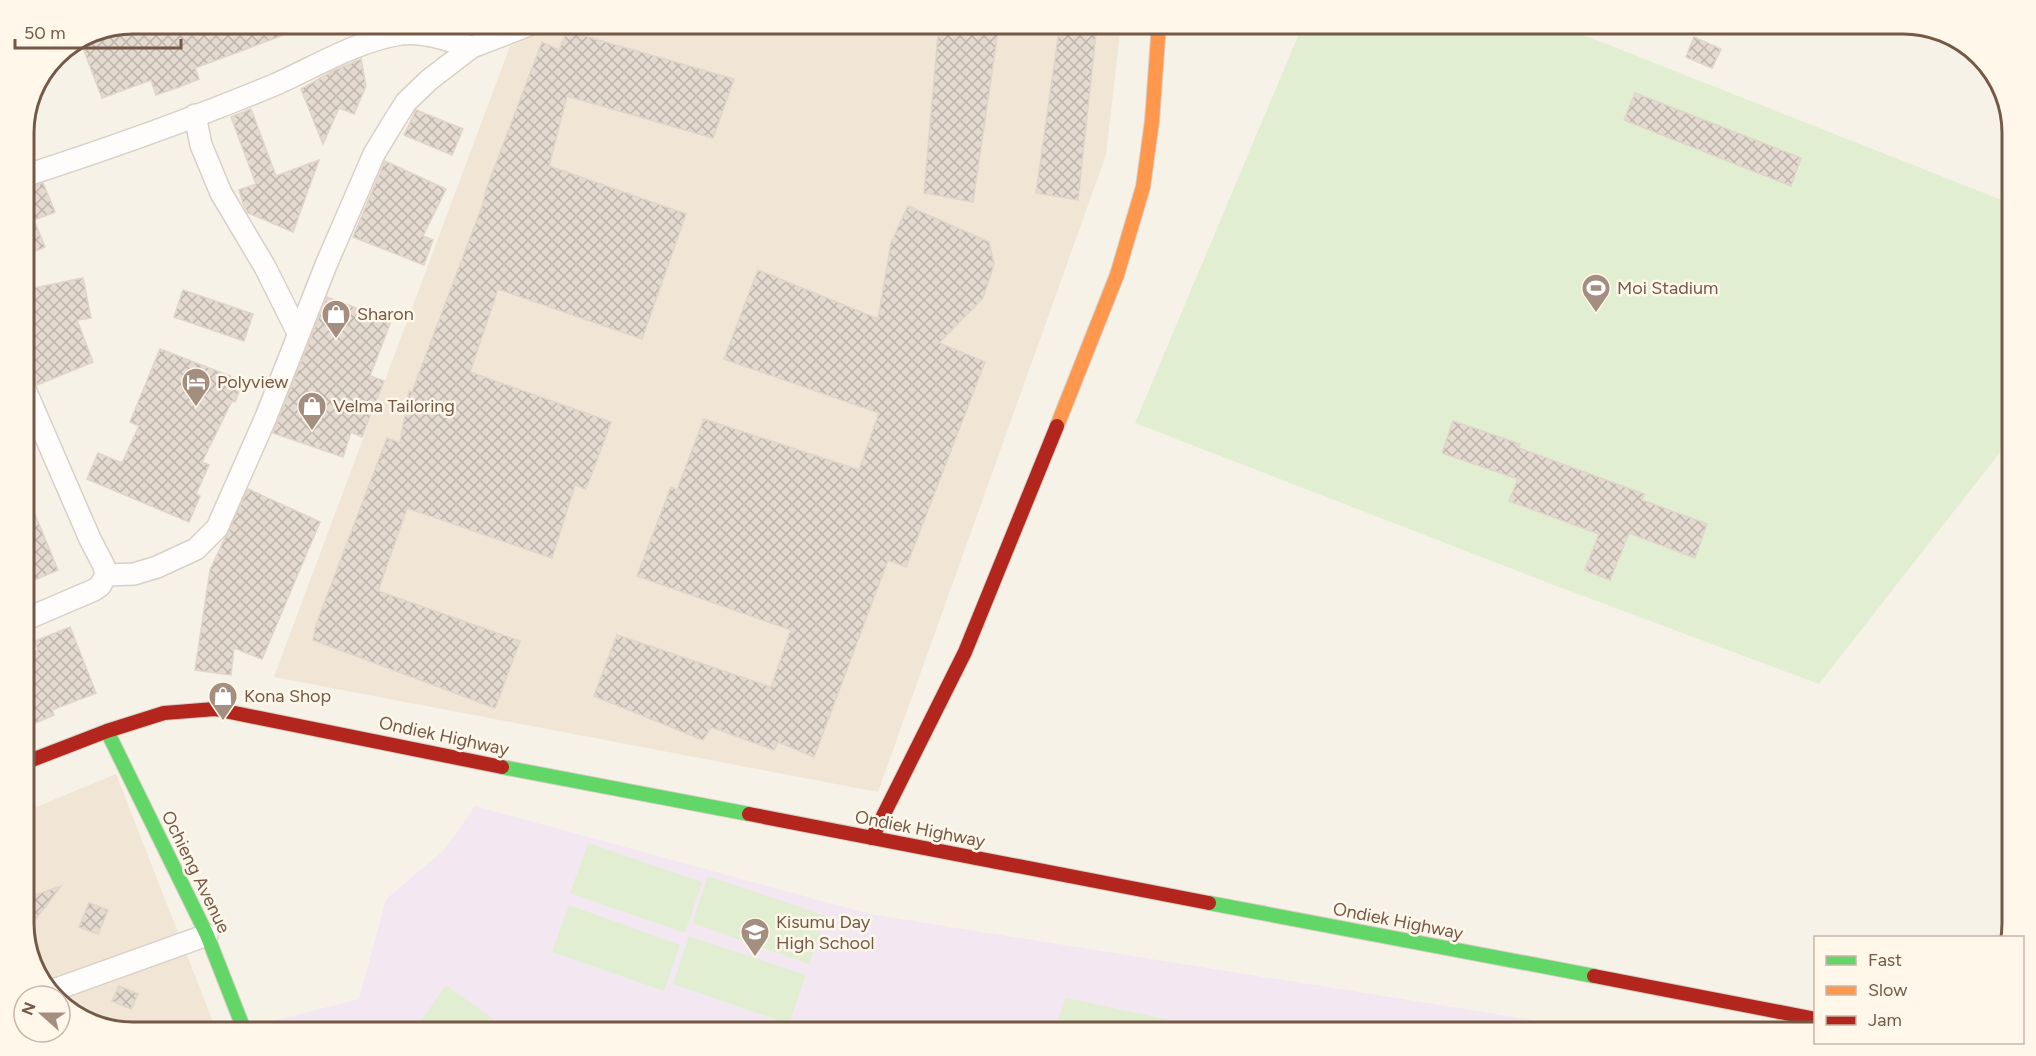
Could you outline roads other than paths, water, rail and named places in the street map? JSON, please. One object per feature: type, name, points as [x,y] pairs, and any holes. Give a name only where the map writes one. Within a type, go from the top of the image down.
[{"type":"main road","points":[[872,838],[965,652],[1117,275],[1143,187],[1152,121],[1159,34]]},
{"type":"main road","name":"Ondiek Highway","points":[[35,759],[107,731],[164,713],[215,709],[535,774],[1814,1019]]},
{"type":"main road","name":"Ochieng Avenue","points":[[107,731],[207,934],[240,1022]]},
{"type":"street","points":[[35,172],[119,144],[275,84],[368,42],[403,34]]},
{"type":"street","points":[[436,34],[472,47]]},
{"type":"street","points":[[106,575],[134,574],[157,567],[196,549],[218,528],[374,154],[406,102],[429,81],[472,47],[506,34]]},
{"type":"street","points":[[195,115],[201,145],[221,193],[265,267],[298,333]]},
{"type":"street","points":[[35,412],[106,575],[100,586],[94,590],[35,615]]},
{"type":"street","points":[[70,984],[207,934]]},
{"type":"place","name":"Moi Stadium","points":[[1596,314]]},
{"type":"place","name":"Sharon","points":[[336,340]]},
{"type":"place","name":"Polyview","points":[[196,408]]},
{"type":"place","name":"Velma Tailoring","points":[[312,432]]},
{"type":"place","name":"Kona Shop","points":[[223,722]]},
{"type":"place","name":"Kisumu Day High School","points":[[755,958]]}]
